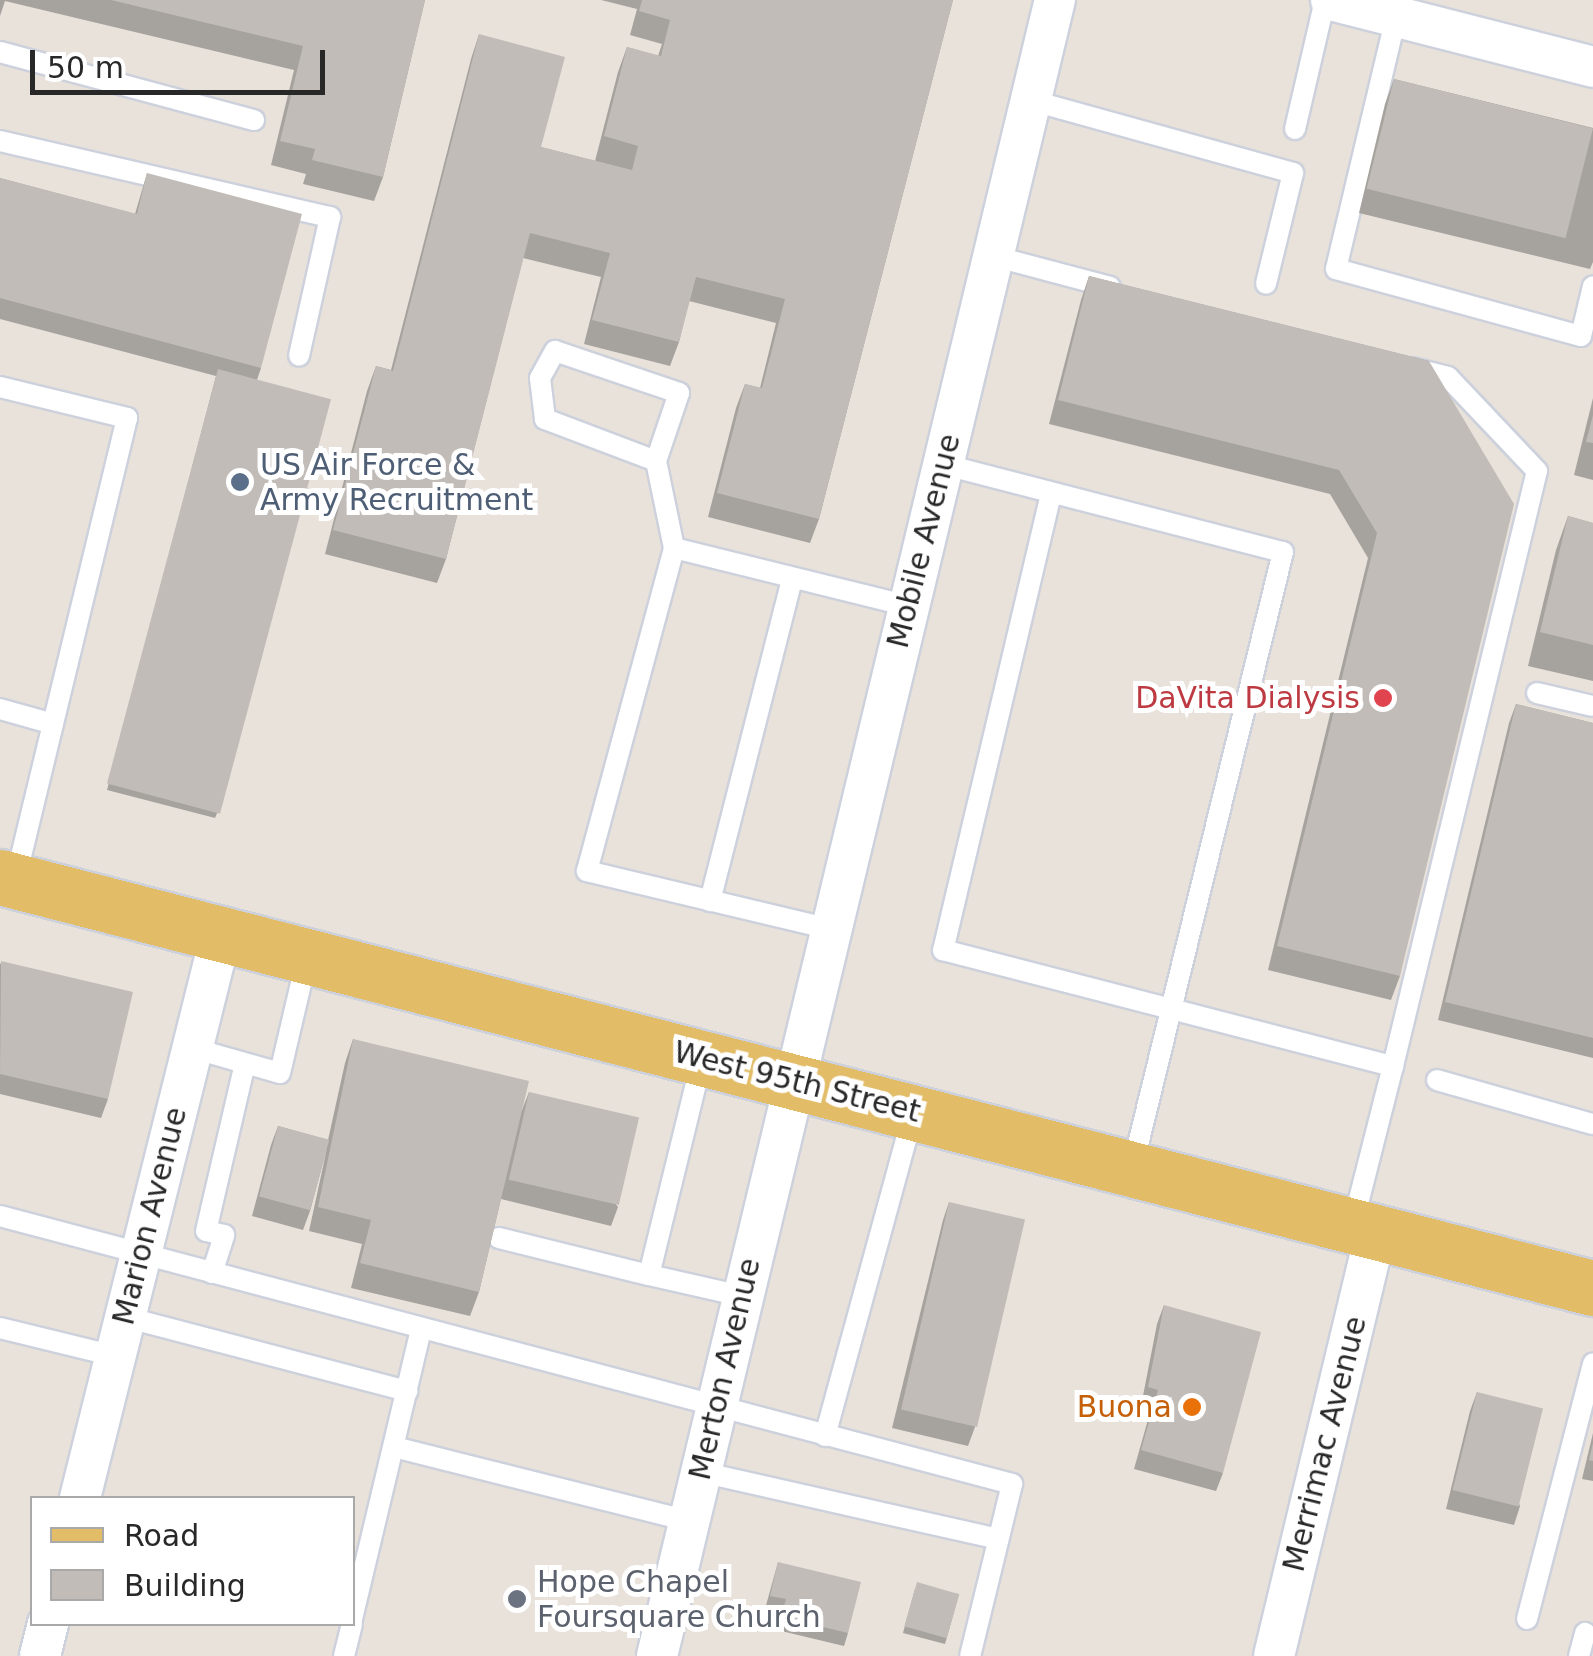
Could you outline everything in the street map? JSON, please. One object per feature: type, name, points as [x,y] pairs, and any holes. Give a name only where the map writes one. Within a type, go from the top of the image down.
[{"type":"main road","name":"West 95th Street","points":[[7,879],[1593,1288]]},
{"type":"street","name":"Mobile Avenue","points":[[793,1082],[1054,0]]},
{"type":"street","points":[[1328,0],[1593,68]]},
{"type":"street","name":"Marion Avenue","points":[[80,1496],[221,934]]},
{"type":"street","name":"Merton Avenue","points":[[657,1656],[793,1082]]},
{"type":"street","name":"Merrimac Avenue","points":[[1274,1656],[1364,1228]]},
{"type":"street","points":[[40,1656],[48,1626]]},
{"type":"lane","points":[[1296,129],[1328,0]]},
{"type":"lane","points":[[1396,17],[1336,268],[1580,336],[1593,286]]},
{"type":"lane","points":[[0,52],[254,120]]},
{"type":"lane","points":[[1030,100],[1294,173],[1266,284]]},
{"type":"lane","points":[[0,141],[330,217],[299,356]]},
{"type":"lane","points":[[992,256],[1125,291]]},
{"type":"lane","points":[[656,461],[545,419],[540,378],[555,351],[680,394],[656,461],[674,548],[587,871],[830,929]]},
{"type":"lane","points":[[1364,1228],[1394,1066],[1537,471],[1448,377],[1391,362]]},
{"type":"lane","points":[[0,387],[126,418],[53,724],[7,879]]},
{"type":"lane","points":[[942,464],[1283,552],[1132,1169]]},
{"type":"lane","points":[[1051,494],[943,950],[1394,1066]]},
{"type":"lane","points":[[674,548],[908,606]]},
{"type":"lane","points":[[710,901],[792,579]]},
{"type":"lane","points":[[1537,693],[1593,706]]},
{"type":"lane","points":[[0,709],[53,724]]},
{"type":"lane","points":[[192,1048],[280,1073],[307,956]]},
{"type":"lane","points":[[649,1275],[702,1058]]},
{"type":"lane","points":[[212,1274],[224,1235],[206,1231],[245,1063]]},
{"type":"lane","points":[[1437,1080],[1593,1124]]},
{"type":"lane","points":[[825,1436],[913,1112]]},
{"type":"lane","points":[[0,1216],[716,1409],[1012,1484],[970,1656]]},
{"type":"lane","points":[[500,1238],[742,1296]]},
{"type":"lane","points":[[125,1317],[407,1391]]},
{"type":"lane","points":[[0,1328],[115,1356]]},
{"type":"lane","points":[[355,1609],[422,1330]]},
{"type":"lane","points":[[1527,1619],[1593,1363]]},
{"type":"lane","points":[[394,1447],[689,1521]]},
{"type":"lane","points":[[701,1472],[998,1538]]},
{"type":"lane","points":[[344,1656],[351,1626]]},
{"type":"lane","points":[[1579,1656],[1584,1633]]},
{"type":"building","points":[[111,0],[425,0],[383,177],[312,160],[315,149],[280,141],[303,46]]},
{"type":"building","points":[[642,0],[953,0],[819,519],[717,493],[745,384],[762,388],[785,299],[696,277],[679,342],[592,320],[610,253],[530,233],[446,559],[333,530],[376,366],[393,371],[479,34],[565,57],[541,147],[632,170],[638,146],[604,136],[627,47],[661,56],[670,20],[639,11]]},
{"type":"building","points":[[1394,79],[1593,129],[1566,238],[1367,189]]},
{"type":"building","points":[[147,173],[302,214],[261,368],[0,298],[0,178],[137,214]]},
{"type":"building","points":[[1089,276],[1429,361],[1514,504],[1400,976],[1277,946],[1377,533],[1339,470],[1058,400]]},
{"type":"building","points":[[218,369],[331,399],[220,814],[107,783]]},
{"type":"building","points":[[1593,415],[1593,443],[1586,442]]},
{"type":"building","points":[[1568,516],[1593,523],[1593,645],[1540,632]]},
{"type":"building","points":[[1516,704],[1593,723],[1593,1038],[1445,1002]]},
{"type":"building","points":[[1,961],[133,992],[108,1099],[0,1074]]},
{"type":"building","points":[[353,1039],[529,1081],[479,1292],[360,1263],[371,1220],[318,1207]]},
{"type":"building","points":[[529,1092],[639,1117],[619,1205],[509,1180]]},
{"type":"building","points":[[278,1126],[329,1140],[310,1210],[259,1197]]},
{"type":"building","points":[[949,1202],[1025,1220],[977,1427],[901,1410]]},
{"type":"building","name":"Buona","points":[[1164,1305],[1261,1332],[1223,1473],[1141,1450],[1158,1390],[1148,1387]]},
{"type":"building","points":[[1477,1392],[1543,1408],[1519,1506],[1453,1490]]},
{"type":"building","points":[[778,1562],[861,1582],[848,1633],[781,1617],[786,1599],[770,1596]]},
{"type":"building","points":[[917,1582],[959,1594],[947,1638],[904,1626]]},
{"type":"place","name":"US Air Force & Army Recruitment","points":[[240,482]]},
{"type":"place","name":"DaVita Dialysis","points":[[1383,698]]},
{"type":"place","name":"Buona","points":[[1192,1407]]},
{"type":"place","name":"Hope Chapel Foursquare Church","points":[[517,1599]]}]
